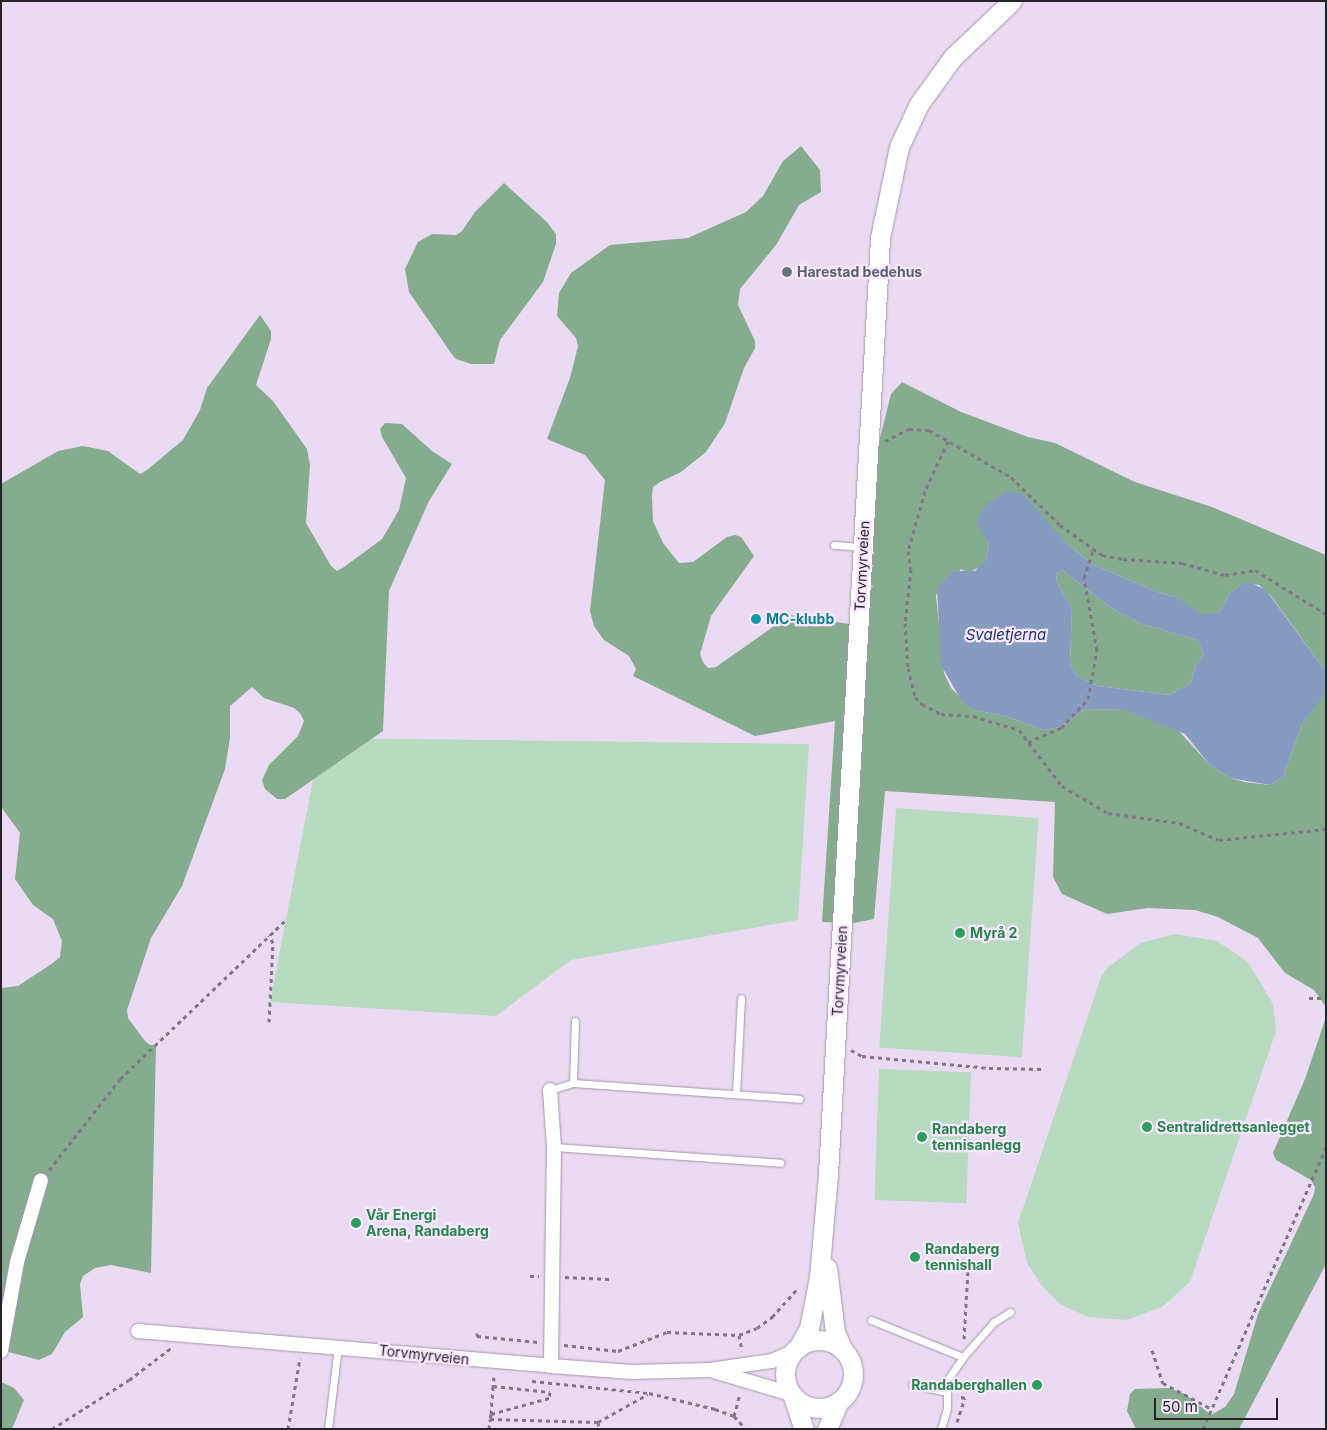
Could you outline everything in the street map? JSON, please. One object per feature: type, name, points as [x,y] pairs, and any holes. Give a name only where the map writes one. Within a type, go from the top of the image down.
[{"type":"main road","name":"Torvmyrveien","points":[[795,1350],[809,1328],[819,1277],[828,1174],[880,238],[899,147],[919,104],[953,57],[1012,1]]},
{"type":"main road","name":"Torvmyrveien","points":[[828,1174],[827,1280],[835,1332],[843,1350]]},
{"type":"main road","points":[[804,1429],[785,1373],[795,1350],[821,1340],[843,1350],[851,1363],[853,1380],[839,1401],[828,1429]]},
{"type":"main road","points":[[792,1395],[801,1403],[820,1408],[839,1401]]},
{"type":"street","points":[[550,1090],[554,1147],[551,1366]]},
{"type":"street","points":[[1,1351],[17,1262],[41,1180]]},
{"type":"street","name":"Torvmyrveien","points":[[138,1330],[632,1372],[710,1370]]},
{"type":"street","points":[[710,1370],[772,1361],[795,1350]]},
{"type":"street","points":[[710,1370],[792,1395]]},
{"type":"lane","points":[[834,545],[864,548]]},
{"type":"lane","points":[[736,1094],[741,998]]},
{"type":"lane","points":[[573,1083],[575,1021]]},
{"type":"lane","points":[[550,1090],[573,1083],[800,1099]]},
{"type":"lane","points":[[554,1147],[780,1163]]},
{"type":"lane","points":[[942,1389],[963,1357],[994,1322],[1010,1312]]},
{"type":"lane","points":[[871,1320],[963,1357]]},
{"type":"lane","points":[[328,1429],[338,1346]]},
{"type":"lane","points":[[912,1384],[942,1389],[947,1392],[947,1408],[941,1429]]},
{"type":"path","points":[[869,449],[909,429],[921,427],[1011,477],[1060,525],[1093,550],[1122,559],[1182,563],[1225,575],[1255,570],[1326,614]]},
{"type":"path","points":[[948,441],[925,491],[908,551],[911,569],[905,623],[912,687],[922,704],[941,714],[974,716],[1019,730],[1062,786],[1108,813],[1178,823],[1219,840],[1326,829]]},
{"type":"path","points":[[1028,742],[1061,728],[1088,699],[1097,650],[1084,578],[1086,564],[1093,550]]},
{"type":"path","points":[[41,1180],[120,1079],[285,921]]},
{"type":"path","points":[[269,935],[273,943],[269,1022]]},
{"type":"path","points":[[1309,998],[1326,998]]},
{"type":"path","points":[[836,1042],[862,1056],[989,1068],[1045,1069]]},
{"type":"path","points":[[1203,1429],[1326,1146]]},
{"type":"path","points":[[963,1357],[968,1269]]},
{"type":"path","points":[[530,1276],[609,1279]]},
{"type":"path","points":[[52,1429],[164,1355],[173,1346],[177,1332]]},
{"type":"path","points":[[477,1333],[476,1336],[618,1351],[667,1332],[739,1335],[742,1352]]},
{"type":"path","points":[[1152,1350],[1163,1382],[1212,1409]]},
{"type":"path","points":[[288,1429],[300,1357]]},
{"type":"path","points":[[489,1429],[494,1377]]},
{"type":"path","points":[[522,1380],[648,1393],[734,1416],[746,1429]]},
{"type":"path","points":[[490,1416],[549,1398],[550,1392],[493,1386]]},
{"type":"path","points":[[734,1416],[740,1391]]},
{"type":"path","points":[[490,1416],[598,1422],[648,1393]]},
{"type":"path","points":[[598,1422],[599,1429]]},
{"type":"green space","points":[[801,146],[820,170],[821,192],[799,205],[776,245],[740,289],[738,305],[755,341],[755,348],[744,368],[725,423],[706,452],[681,472],[653,487],[653,521],[663,543],[679,563],[693,562],[727,537],[735,535],[741,537],[754,556],[711,616],[700,654],[703,662],[708,668],[716,667],[790,615],[856,625],[875,458],[891,394],[902,382],[961,412],[1028,437],[1055,443],[1135,482],[1212,507],[1326,555],[1326,672],[1271,596],[1259,585],[1243,583],[1231,592],[1219,612],[1202,616],[1177,597],[1160,593],[1092,564],[1065,542],[986,537],[989,544],[986,560],[982,566],[968,573],[961,569],[936,595],[944,673],[951,688],[973,710],[1005,716],[1044,730],[1060,727],[1085,709],[1124,710],[1178,730],[1209,764],[1230,778],[1245,782],[1270,785],[1283,777],[1302,724],[1326,692],[1326,1007],[1314,990],[1285,973],[1258,938],[1218,917],[1195,910],[1148,908],[1107,914],[1062,894],[1053,877],[1055,802],[885,791],[874,919],[854,923],[822,922],[835,721],[755,736],[633,676],[636,669],[629,656],[604,640],[594,626],[590,611],[605,480],[585,455],[547,439],[570,378],[578,346],[576,338],[557,316],[559,293],[571,273],[610,245],[688,238],[746,212],[763,196],[783,161]]},
{"type":"green space","points":[[504,183],[547,222],[556,234],[556,244],[543,282],[500,340],[494,364],[471,364],[456,359],[451,353],[409,292],[405,269],[418,242],[432,234],[456,235],[462,231],[475,212]]},
{"type":"green space","points":[[260,315],[271,331],[271,339],[256,385],[273,401],[307,449],[310,465],[306,523],[331,566],[337,571],[382,539],[399,510],[406,478],[382,437],[380,429],[385,423],[402,424],[432,451],[452,464],[429,501],[389,591],[383,731],[285,799],[277,799],[265,789],[262,780],[269,765],[298,736],[304,721],[300,713],[294,708],[264,698],[252,687],[230,706],[230,738],[225,769],[182,886],[151,938],[127,1010],[128,1018],[145,1041],[150,1045],[156,1045],[151,1273],[111,1265],[95,1268],[83,1276],[80,1284],[83,1317],[65,1332],[52,1354],[39,1360],[1,1350],[1,988],[18,986],[53,963],[60,957],[62,941],[53,919],[33,905],[15,879],[20,833],[1,807],[1,484],[58,451],[83,446],[108,451],[140,474],[147,470],[183,440],[200,410],[207,388]]},
{"type":"green space","points":[[1062,570],[1113,609],[1142,624],[1197,640],[1204,654],[1195,667],[1191,683],[1169,695],[1098,686],[1077,676],[1070,663],[1072,609],[1057,582],[1056,574]]},
{"type":"green space","points":[[321,738],[809,744],[798,920],[571,960],[496,1016],[270,1002]]},
{"type":"green space","name":"Myrå 2","points":[[896,808],[1039,818],[1022,1057],[879,1047]]},
{"type":"green space","name":"Sentralidrettsanlegget","points":[[1175,934],[1217,941],[1248,962],[1273,1004],[1276,1031],[1190,1282],[1162,1307],[1126,1320],[1088,1317],[1060,1304],[1042,1286],[1027,1263],[1018,1223],[1101,977],[1108,967],[1141,943]]},
{"type":"green space","points":[[1326,1017],[1326,1264],[1239,1429],[1136,1429],[1127,1411],[1130,1394],[1135,1389],[1169,1388],[1185,1394],[1211,1415],[1225,1407],[1234,1394],[1258,1314],[1314,1194],[1315,1187],[1311,1180],[1276,1160],[1273,1153],[1305,1079]]},
{"type":"green space","name":"Randaberg tennisanlegg","points":[[879,1069],[971,1072],[966,1203],[874,1200]]},
{"type":"green space","points":[[1,1382],[14,1388],[24,1400],[12,1429],[1,1429]]},
{"type":"water","name":"Svaletjerna","points":[[1007,491],[1023,494],[1065,542],[1092,564],[1160,593],[1177,597],[1202,615],[1219,612],[1231,592],[1243,583],[1251,583],[1266,590],[1326,672],[1326,693],[1302,724],[1283,777],[1270,785],[1230,778],[1209,764],[1185,734],[1124,710],[1085,709],[1060,727],[1044,730],[1005,716],[973,710],[961,700],[941,665],[937,588],[953,571],[975,571],[986,560],[989,544],[977,523],[979,516],[988,503]],"holes":[[[1062,570],[1113,609],[1142,624],[1197,640],[1204,654],[1195,667],[1191,683],[1169,695],[1098,686],[1077,676],[1070,663],[1072,609],[1057,582],[1056,574]]]},
{"type":"place","name":"Harestad bedehus","points":[[787,272]]},
{"type":"place","name":"MC-klubb","points":[[756,619]]},
{"type":"place","name":"Myrå 2","points":[[960,933]]},
{"type":"place","name":"Sentralidrettsanlegget","points":[[1147,1127]]},
{"type":"place","name":"Randaberg tennisanlegg","points":[[922,1137]]},
{"type":"place","name":"Vår Energi Arena, Randaberg","points":[[356,1223]]},
{"type":"place","name":"Randaberg tennishall","points":[[915,1257]]},
{"type":"place","name":"Randaberghallen","points":[[1037,1385]]}]
